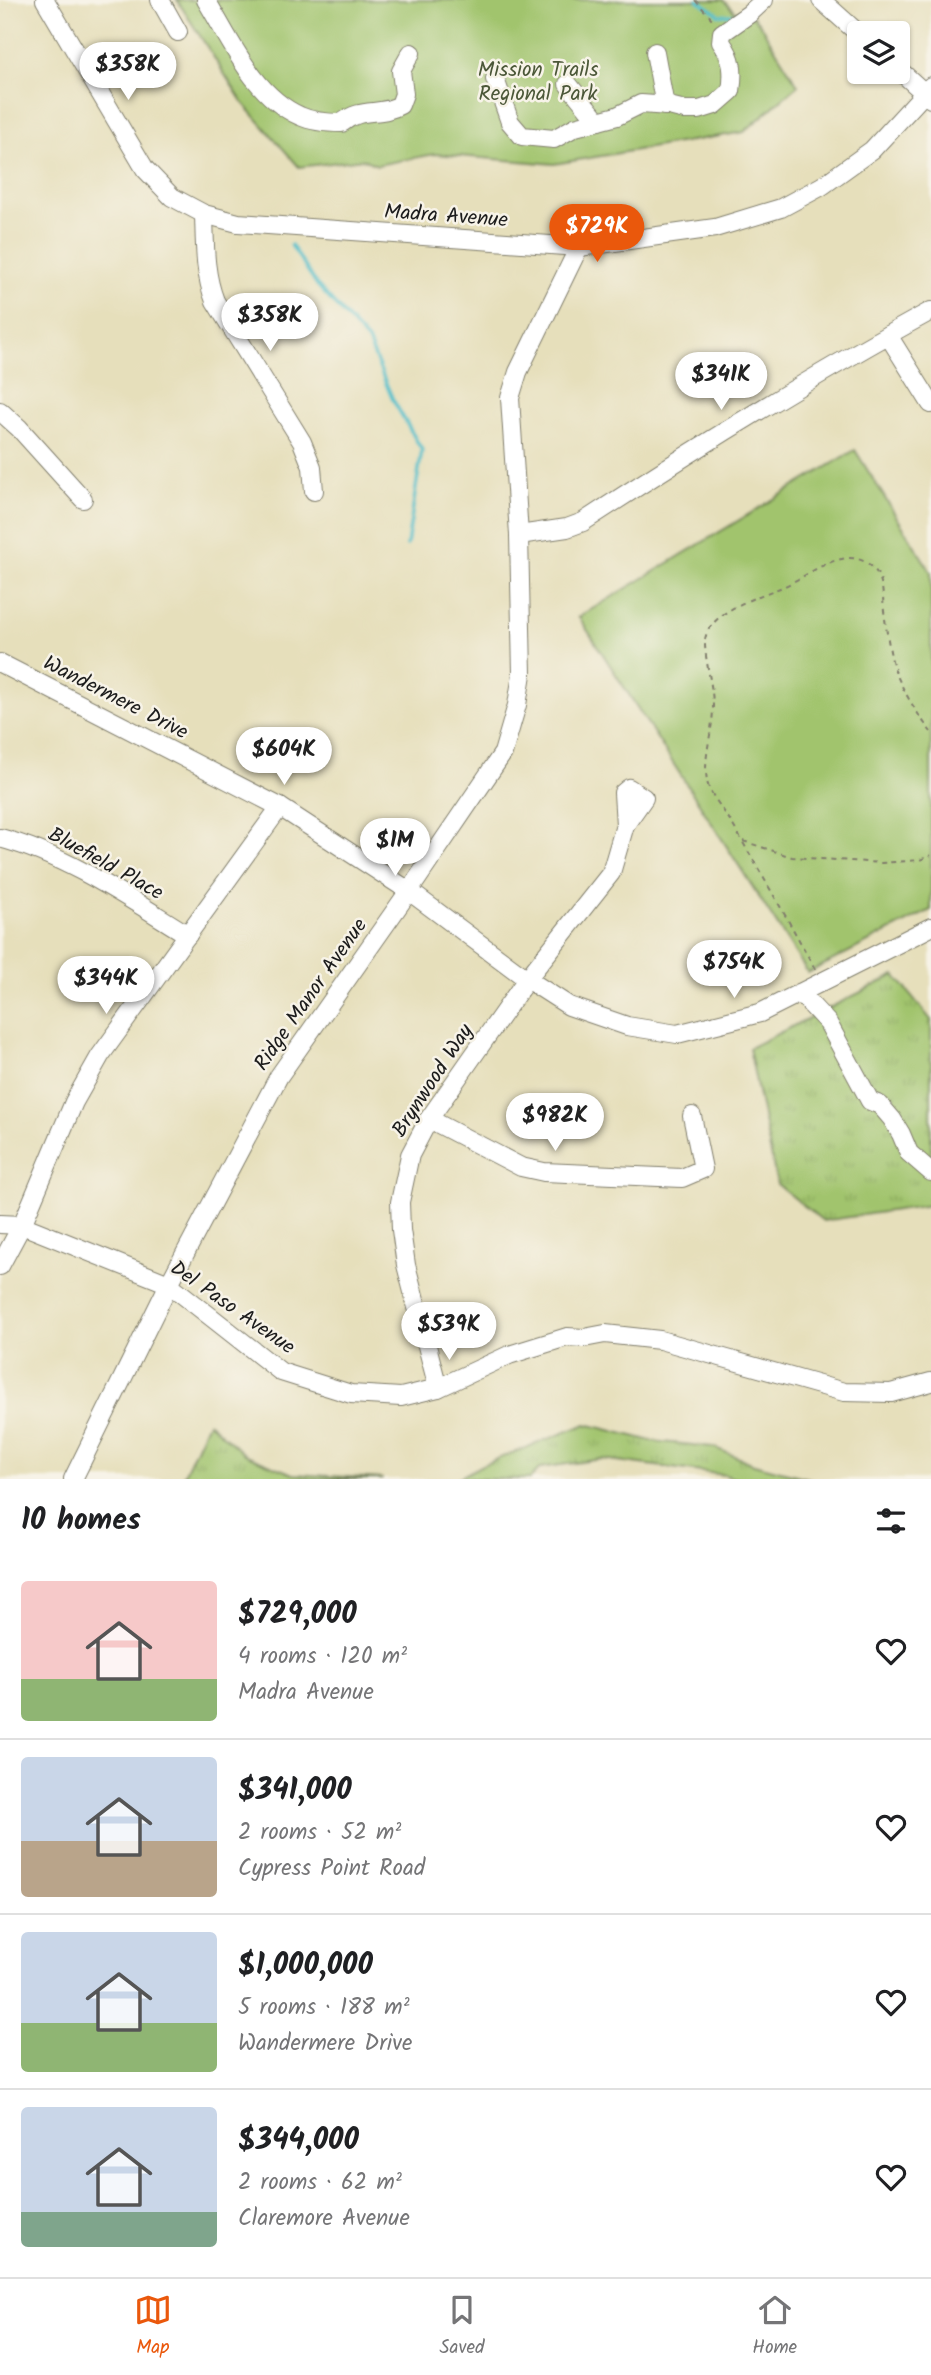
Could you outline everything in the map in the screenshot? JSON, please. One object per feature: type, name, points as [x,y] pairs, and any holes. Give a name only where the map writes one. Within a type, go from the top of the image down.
[{"type":"street","name":"Madra Avenue","points":[[45,0],[145,169],[172,197],[204,214],[238,223],[579,247],[715,228],[781,208],[822,186],[872,150],[929,93]]},
{"type":"street","points":[[160,0],[178,32]]},
{"type":"street","points":[[206,0],[256,81],[288,110],[300,117],[342,123],[351,115],[389,111],[400,105],[404,94],[401,71],[411,53]]},
{"type":"street","points":[[495,79],[510,122],[522,136],[554,139],[575,127],[617,116],[641,104],[699,110],[715,105],[731,91],[734,74],[728,52],[721,42],[722,33],[764,0]]},
{"type":"street","points":[[821,0],[847,23]]},
{"type":"street","points":[[655,51],[665,106]]},
{"type":"street","points":[[910,78],[929,93]]},
{"type":"street","points":[[568,84],[598,121]]},
{"type":"street","points":[[204,214],[206,274],[209,286],[215,301],[302,442],[312,467],[314,491]]},
{"type":"street","name":"Ridge Manor Avenue","points":[[80,1477],[169,1284],[279,1076],[503,752],[517,705],[522,674],[519,535],[510,398],[518,372],[579,247]]},
{"type":"street","points":[[519,535],[566,528],[583,522],[677,460],[931,311]]},
{"type":"street","points":[[888,335],[931,404]]},
{"type":"street","points":[[0,411],[19,428],[83,499]]},
{"type":"street","name":"Wandermere Drive","points":[[0,663],[280,807],[409,891],[527,979],[569,1006],[627,1026],[677,1034],[760,1013],[804,998],[822,982],[931,927]]},
{"type":"street","points":[[0,1266],[22,1225],[75,1102],[100,1056],[280,807]]},
{"type":"street","name":"Brynwood Way","points":[[439,1388],[406,1265],[400,1221],[400,1202],[410,1156],[429,1119],[527,979],[611,873],[625,825]]},
{"type":"street","name":"Bluefield Place","points":[[1,841],[36,849],[102,883],[188,935]]},
{"type":"street","points":[[804,998],[828,1023],[870,1101],[880,1105],[892,1119],[909,1153],[931,1172]]},
{"type":"street","points":[[429,1119],[521,1167],[544,1172],[682,1178],[703,1169],[692,1116]]},
{"type":"street","name":"Del Paso Avenue","points":[[0,1224],[22,1225],[169,1284],[281,1372],[351,1394],[401,1397],[439,1388],[509,1356],[567,1337],[584,1338],[605,1334],[660,1340],[844,1392],[891,1393],[931,1382]]},
{"type":"path","points":[[695,0],[719,25],[730,27]]},
{"type":"path","points":[[822,982],[707,784],[707,747],[713,709],[704,643],[708,631],[718,619],[742,601],[782,587],[839,558],[851,558],[867,564],[879,576],[896,673],[931,732]]},
{"type":"path","points":[[742,841],[792,857],[881,863],[920,860],[931,855]]},
{"type":"green space","name":"Mission Trails Regional Park","points":[[177,0],[723,0],[735,12],[746,9],[759,23],[798,85],[744,132],[554,164],[435,154],[377,165],[363,159],[299,167],[243,103]]},
{"type":"green space","points":[[855,450],[931,572],[931,910],[808,973],[579,617]]},
{"type":"green space","points":[[895,975],[931,1020],[931,1205],[823,1221],[777,1184],[749,1048]]},
{"type":"green space","points":[[208,1422],[244,1454],[293,1474],[383,1479],[182,1479]]},
{"type":"green space","points":[[586,1424],[652,1441],[713,1447],[754,1464],[811,1479],[735,1479],[725,1475],[602,1459],[540,1468],[530,1479],[457,1479],[482,1465]]},
{"type":"waterway","points":[[698,0],[720,15],[735,15]]},
{"type":"waterway","points":[[291,245],[317,285],[368,341],[393,400],[422,450],[407,545]]}]
